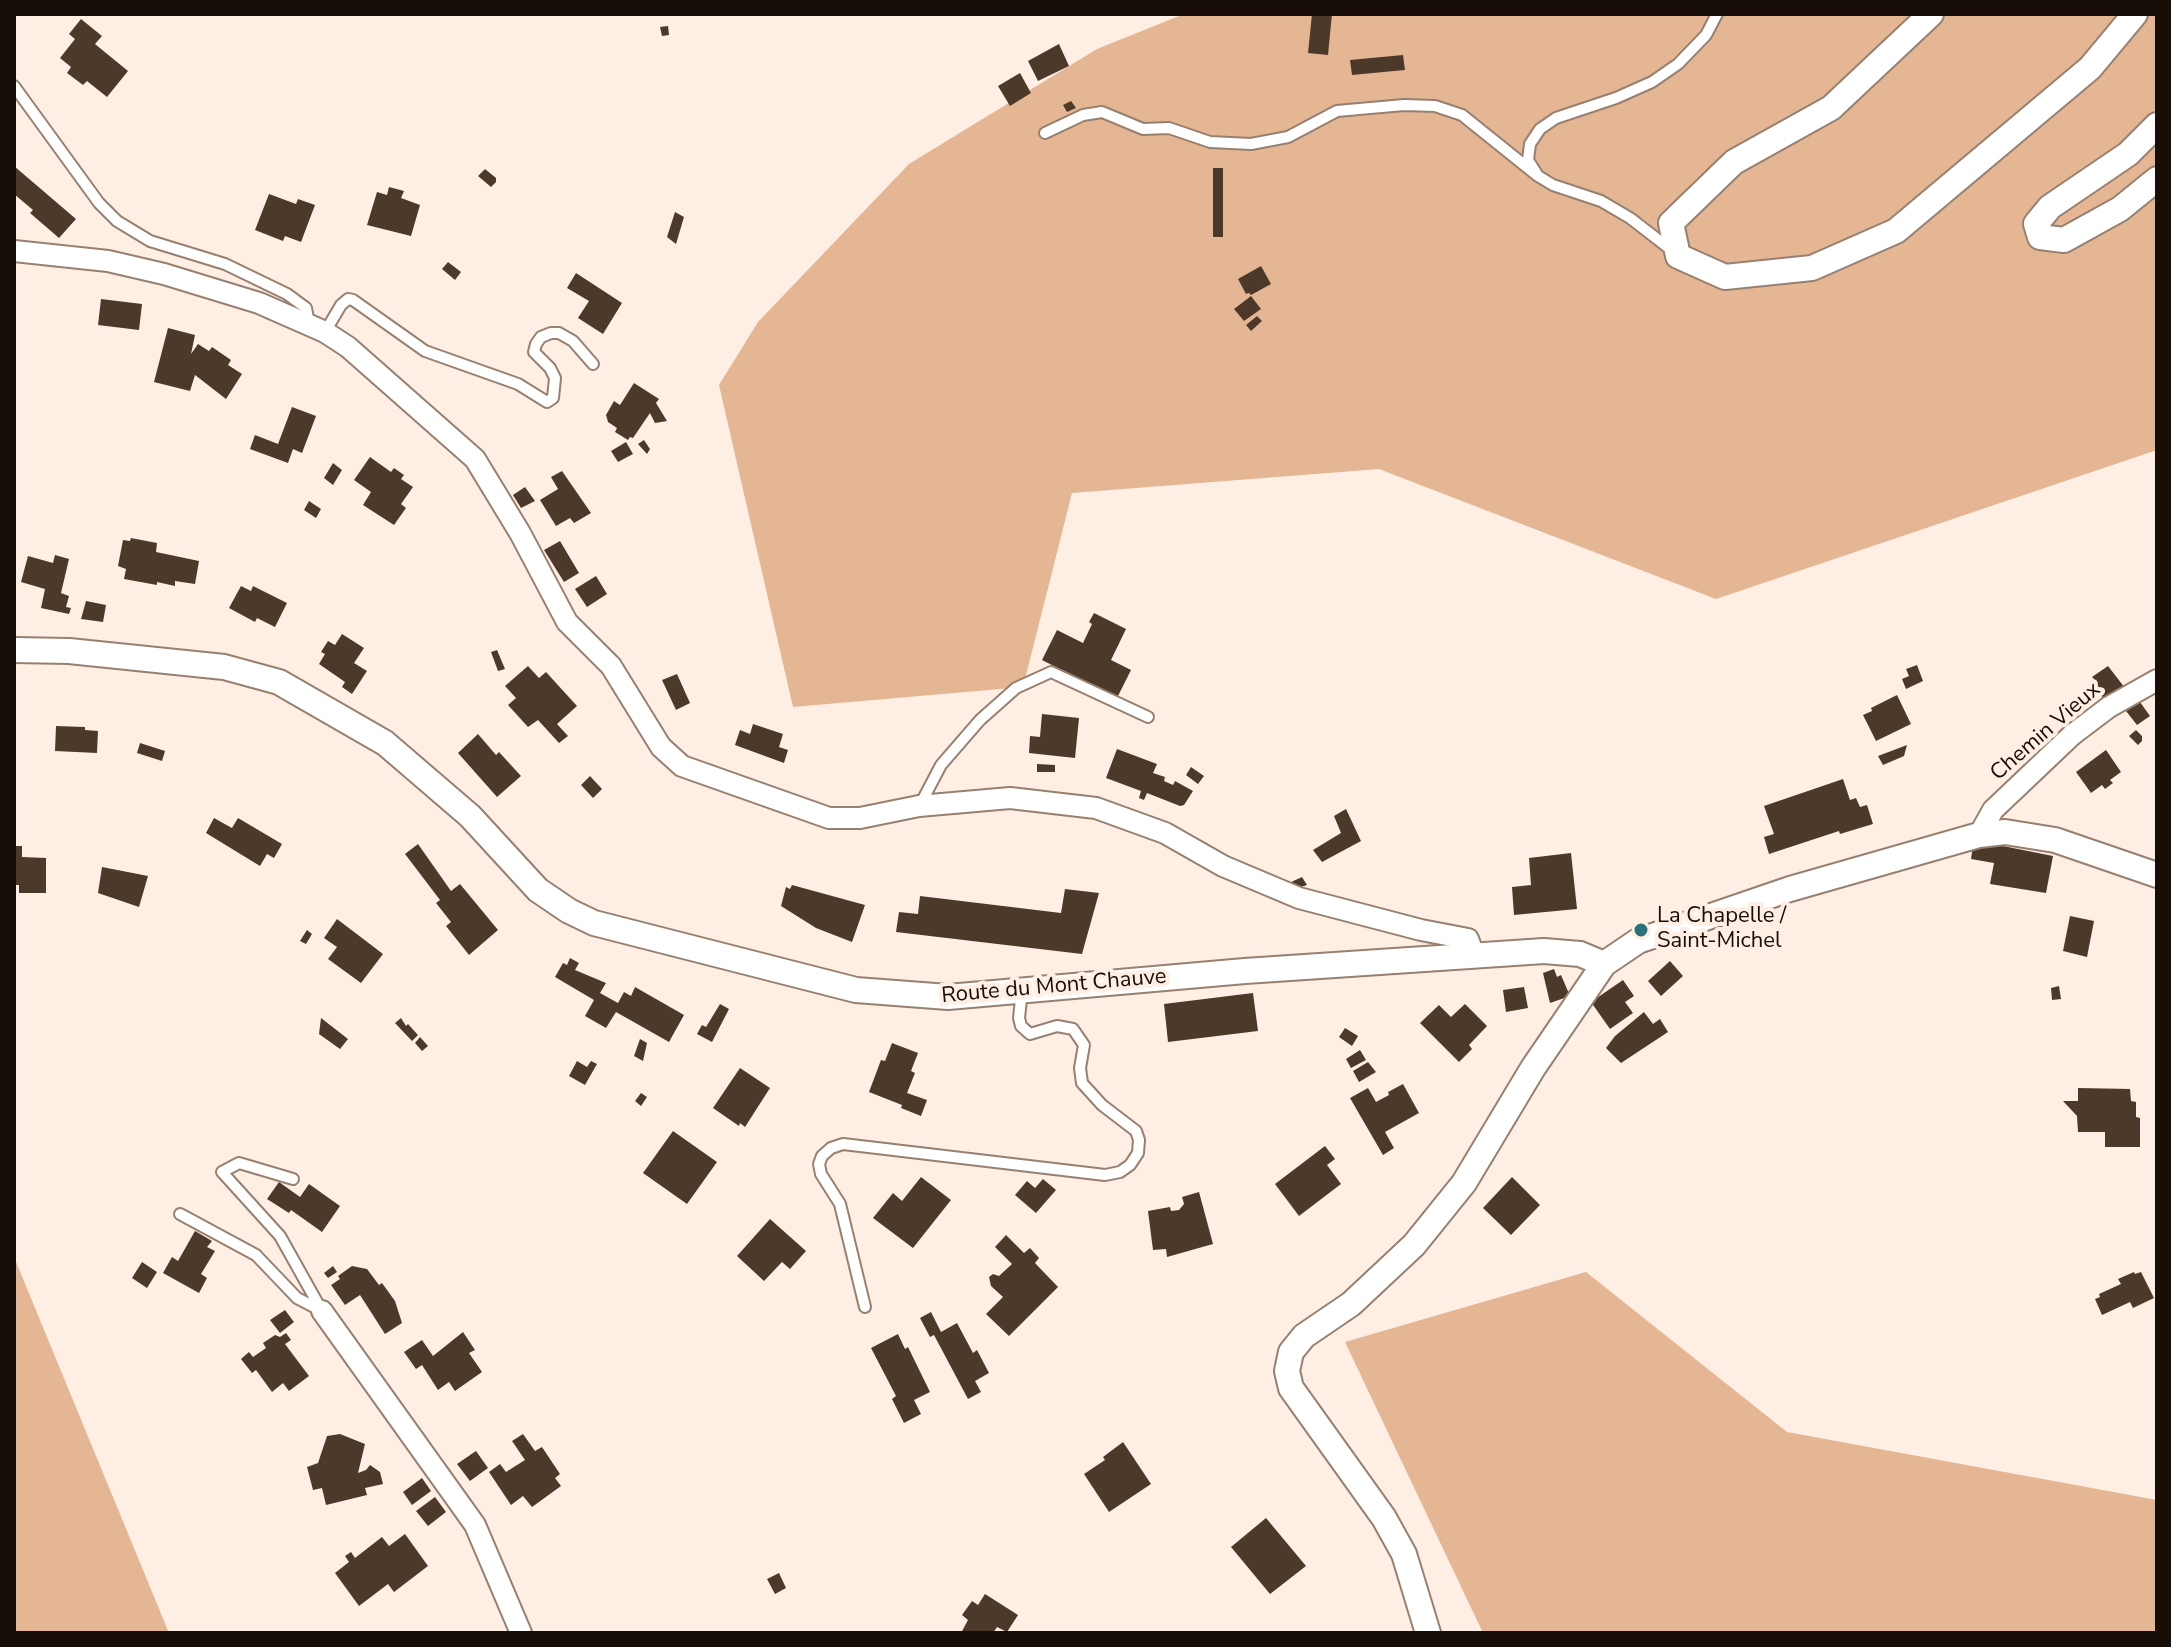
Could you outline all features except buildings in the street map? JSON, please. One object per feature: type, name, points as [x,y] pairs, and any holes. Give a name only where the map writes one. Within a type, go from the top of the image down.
[{"type":"street","points":[[1931,14],[1831,108],[1734,162],[1671,223],[1678,256],[1725,277],[1812,268],[1896,231],[2090,68],[2135,14]]},
{"type":"street","points":[[2157,125],[2128,154],[2050,207],[2036,224],[2040,237],[2064,240],[2120,209],[2157,179]]},
{"type":"street","points":[[14,251],[108,261],[164,274],[259,303],[317,328],[348,347],[475,459],[520,533],[567,622],[611,666],[661,747],[682,766],[829,818],[860,818],[919,806],[1010,798],[1096,808],[1165,833],[1223,866],[1299,898],[1468,939],[1474,955]]},
{"type":"street","name":"Route du Mont Chauve","points":[[14,650],[69,651],[224,667],[279,682],[385,743],[470,816],[538,890],[569,911],[594,923],[856,990],[948,997],[1260,970],[1556,952],[1580,954],[1604,964]]},
{"type":"street","name":"Chemin Vieux","points":[[1979,835],[1993,810],[2072,735],[2109,707],[2157,680]]},
{"type":"street","points":[[1428,1633],[1404,1554],[1384,1518],[1291,1388],[1287,1371],[1291,1352],[1304,1336],[1351,1304],[1414,1245],[1464,1183],[1533,1068],[1604,964],[1638,941],[1924,848],[1979,835],[2005,832],[2055,840],[2157,875]]},
{"type":"street","points":[[322,1311],[475,1525],[521,1633]]},
{"type":"lane","points":[[1538,176],[1528,160],[1530,144],[1540,129],[1556,118],[1652,82],[1678,64],[1706,35],[1717,14]]},
{"type":"lane","points":[[14,86],[99,203],[117,221],[150,241],[225,264],[287,294],[306,308],[317,328],[348,299],[353,300],[425,351],[518,384],[547,402],[553,398],[555,378],[534,352],[541,337],[559,333],[573,341],[593,364]]},
{"type":"lane","points":[[1045,133],[1083,115],[1102,112],[1143,129],[1169,128],[1210,142],[1251,144],[1288,137],[1337,111],[1404,105],[1435,106],[1462,115],[1553,185],[1601,201],[1630,218],[1678,256]]},
{"type":"lane","points":[[919,806],[941,765],[980,720],[1016,688],[1051,672],[1148,717]]},
{"type":"lane","points":[[865,1307],[840,1204],[821,1174],[819,1164],[822,1156],[831,1148],[843,1144],[1105,1175],[1120,1172],[1130,1165],[1138,1153],[1136,1131],[1102,1105],[1082,1083],[1080,1068],[1084,1045],[1073,1029],[1057,1026],[1030,1034],[1021,1026],[1022,990]]},
{"type":"lane","points":[[293,1179],[239,1163],[222,1172],[280,1236],[322,1311]]},
{"type":"lane","points":[[180,1214],[256,1255],[297,1298],[322,1311]]},
{"type":"shaded area","points":[[1184,14],[2157,14],[2157,450],[1716,599],[1379,469],[1072,493],[1023,687],[793,707],[719,385],[758,322],[909,164],[1097,49]]},
{"type":"shaded area","points":[[14,1257],[169,1633],[14,1633]]},
{"type":"shaded area","points":[[1586,1272],[1787,1432],[2157,1500],[2157,1633],[1483,1633],[1345,1342]]},
{"type":"place","name":"La Chapelle / Saint-Michel","points":[[1641,930]]}]
